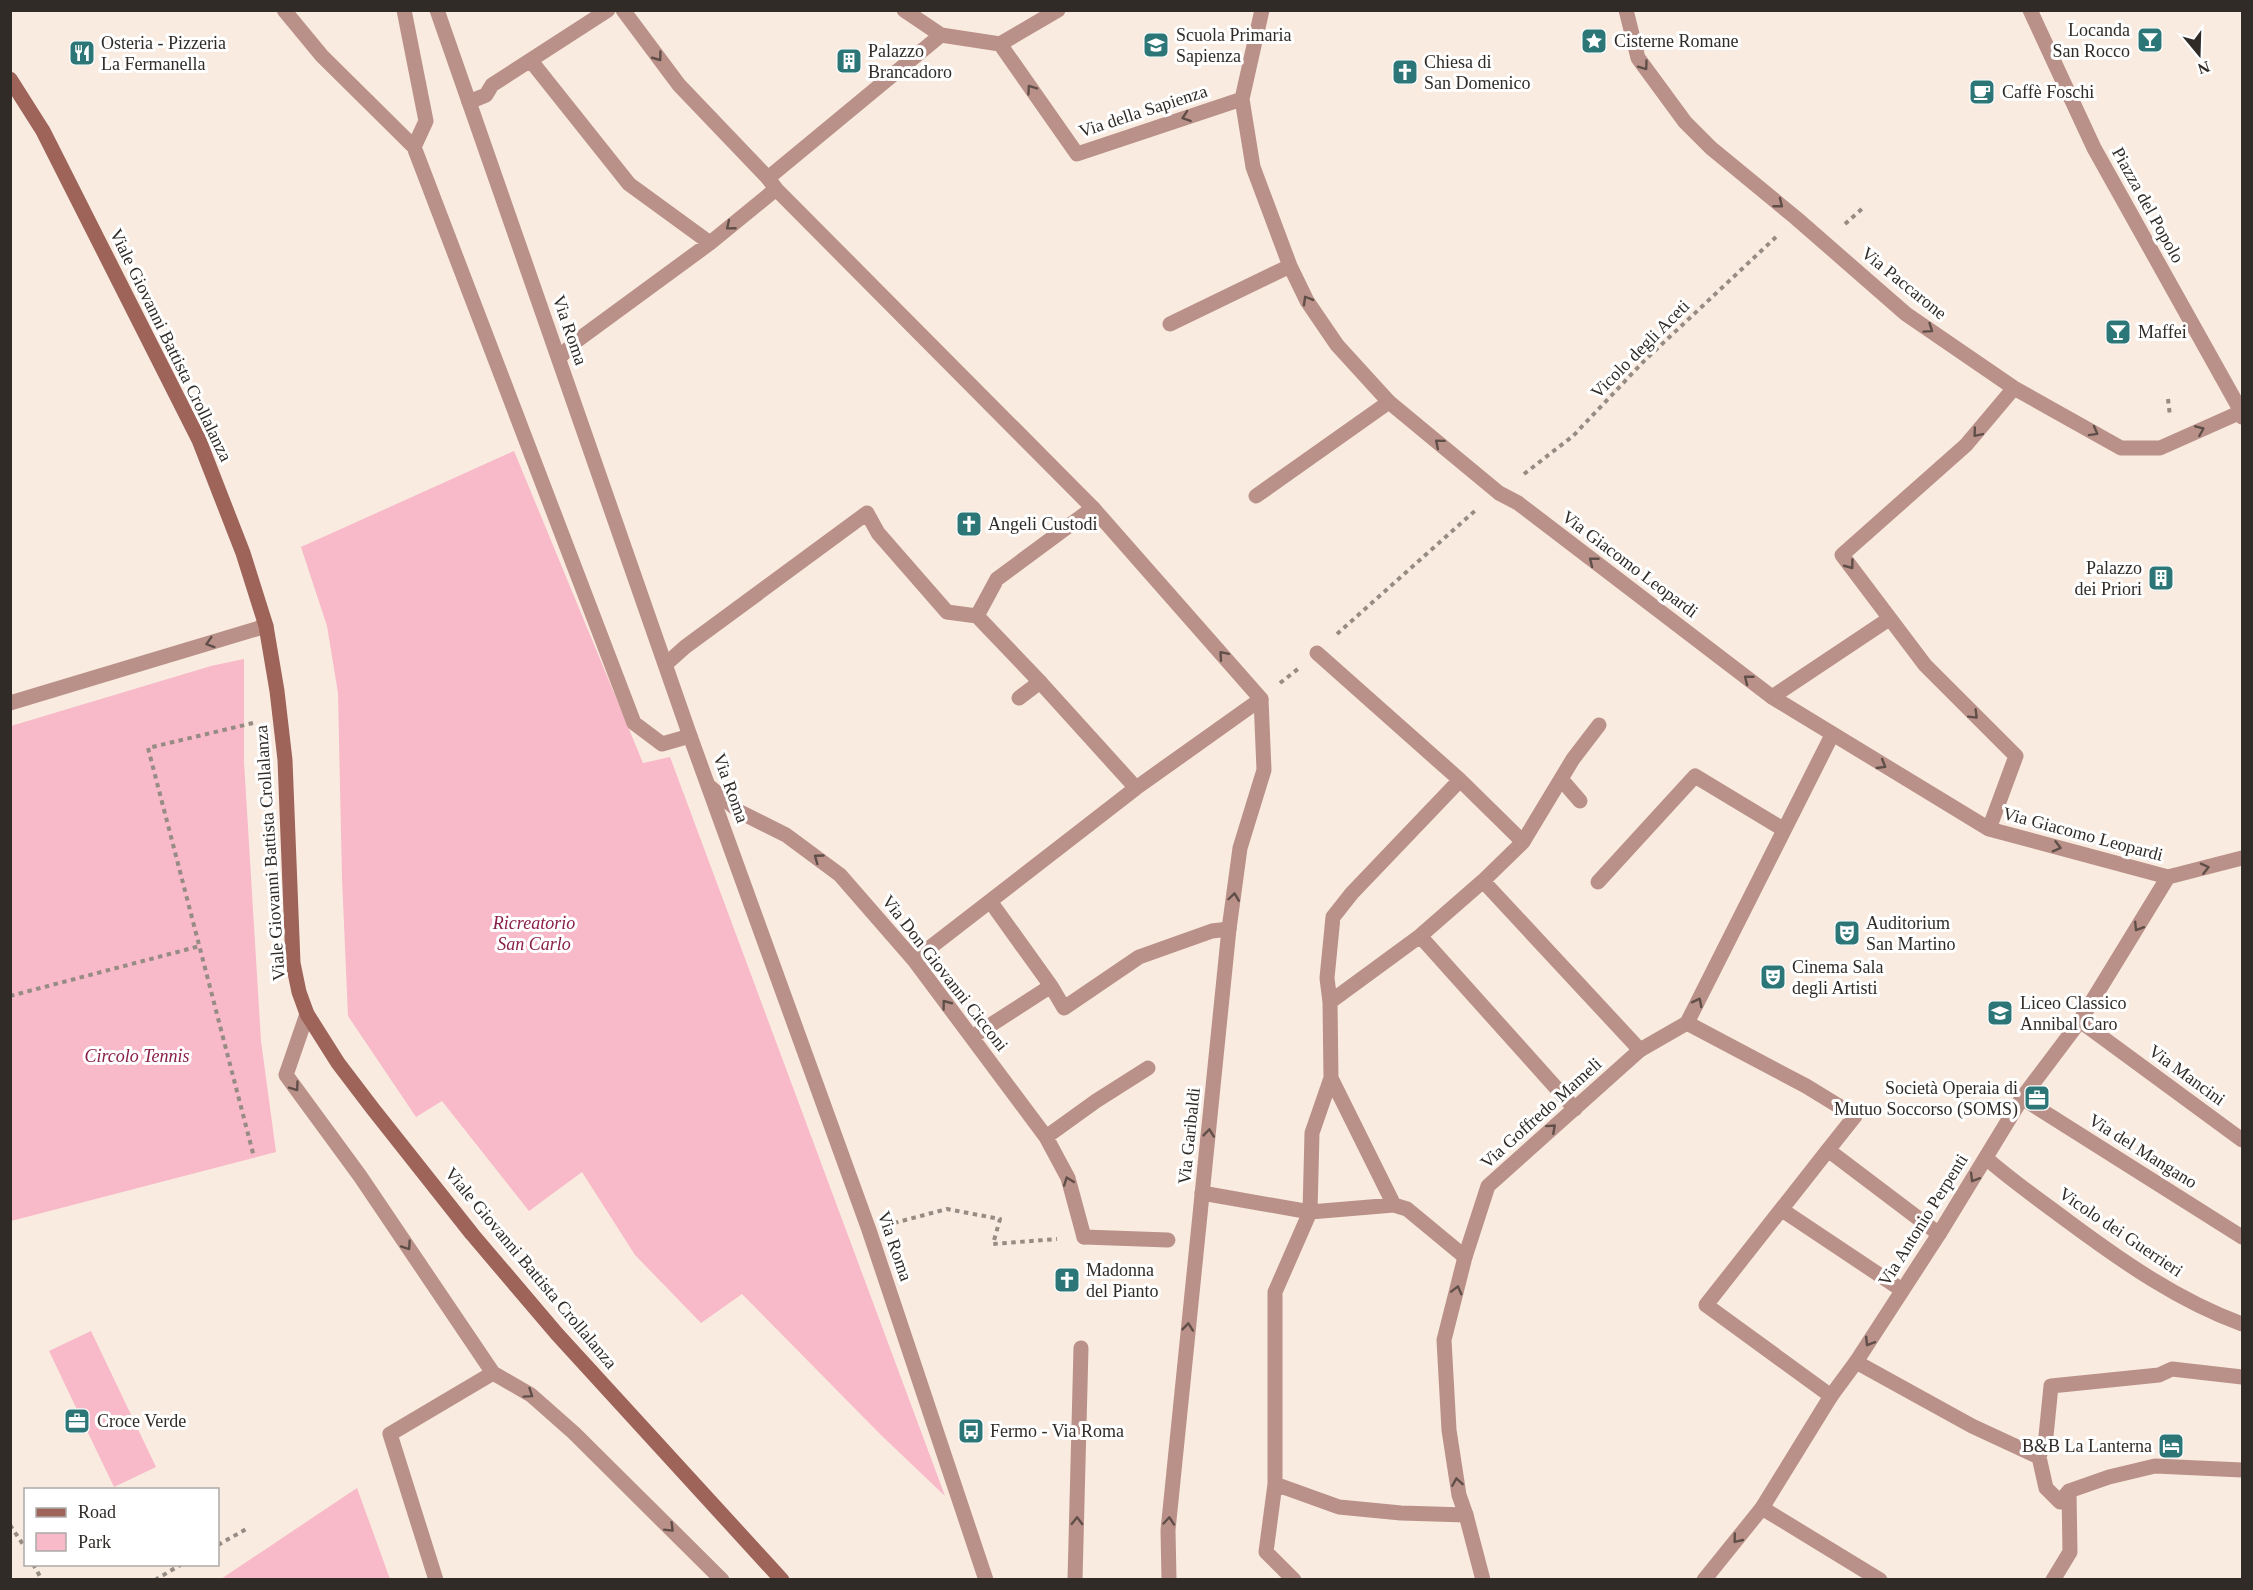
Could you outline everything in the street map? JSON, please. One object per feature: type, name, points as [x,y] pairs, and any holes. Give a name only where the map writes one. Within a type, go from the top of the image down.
[{"type":"main road","name":"Viale Giovanni Battista Crollalanza","points":[[10,79],[43,131],[199,440],[243,553],[266,626],[280,716],[285,760],[293,963],[299,992],[307,1014],[338,1063],[472,1234],[557,1334],[782,1580]]},
{"type":"street","points":[[285,10],[322,56],[414,147],[634,723],[662,744],[690,736]]},
{"type":"street","points":[[404,10],[426,121],[414,147]]},
{"type":"street","name":"Via Roma","points":[[437,10],[690,736],[869,1230],[986,1580]]},
{"type":"street","points":[[469,102],[486,95],[492,85],[608,10]]},
{"type":"street","points":[[623,10],[679,85],[772,184],[1093,508],[1261,699],[1136,788],[914,960]]},
{"type":"street","points":[[904,10],[941,36],[1000,44],[1058,10]]},
{"type":"street","points":[[1242,99],[1262,10]]},
{"type":"street","name":"Via Paccarone","points":[[1626,10],[1638,57],[1685,122],[1711,148],[1906,314],[2014,388],[2121,448],[2160,448],[2242,414]]},
{"type":"street","name":"Piazza del Popolo","points":[[2030,10],[2094,148],[2242,414]]},
{"type":"street","points":[[559,358],[575,342],[710,243],[772,184],[941,36]]},
{"type":"street","name":"Via della Sapienza","points":[[1000,44],[1077,154],[1242,99]]},
{"type":"street","points":[[531,61],[629,184],[710,243]]},
{"type":"street","name":"Via Giacomo Leopardi","points":[[1242,99],[1253,167],[1290,266],[1306,301],[1337,345],[1389,402],[1499,493],[1518,503],[1772,698],[1832,735],[1989,829],[2168,877]]},
{"type":"street","points":[[1170,324],[1290,266]]},
{"type":"street","points":[[1989,829],[2016,756],[1925,665],[1842,555],[1966,445],[2014,388]]},
{"type":"street","points":[[1256,496],[1389,402]]},
{"type":"street","points":[[977,616],[997,579],[1093,508]]},
{"type":"street","points":[[666,664],[867,513],[878,533],[947,612],[977,616],[1136,788]]},
{"type":"street","points":[[1772,698],[1889,619]]},
{"type":"street","points":[[10,703],[266,626]]},
{"type":"street","points":[[1317,653],[1460,780],[1523,842]]},
{"type":"street","points":[[1019,698],[1040,682]]},
{"type":"street","name":"Via Garibaldi","points":[[1169,1580],[1168,1530],[1229,930],[1240,848],[1264,770],[1261,699]]},
{"type":"street","points":[[1330,1002],[1420,936],[1483,881],[1523,842],[1573,759],[1599,725]]},
{"type":"street","points":[[1831,1396],[1706,1305],[1855,1116],[1806,1086],[1687,1023],[1832,735]]},
{"type":"street","points":[[1598,882],[1695,776],[1783,829]]},
{"type":"street","points":[[1561,779],[1580,801]]},
{"type":"street","points":[[1294,1580],[1266,1552],[1275,1484],[1275,1292],[1310,1212],[1312,1133],[1331,1078],[1330,1002],[1327,978],[1333,917],[1352,893],[1460,780]]},
{"type":"street","name":"Via Don Giovanni Cicconi","points":[[710,787],[741,812],[786,835],[840,875],[914,960],[1046,1137],[1068,1178],[1084,1237]]},
{"type":"street","points":[[2168,877],[2242,858]]},
{"type":"street","name":"Via Antonio Perpenti","points":[[1704,1580],[1762,1508],[1831,1396],[1856,1362],[1939,1234],[2022,1098],[2080,1021],[2168,877]]},
{"type":"street","points":[[1483,881],[1640,1050]]},
{"type":"street","points":[[990,901],[1051,986],[1064,1008],[1139,957],[1212,932],[1229,930]]},
{"type":"street","points":[[1420,936],[1575,1109]]},
{"type":"street","points":[[972,1037],[1051,986]]},
{"type":"street","points":[[307,1014],[286,1075],[360,1176],[493,1373],[531,1395],[574,1433],[722,1580]]},
{"type":"street","name":"Via Mancini","points":[[2080,1021],[2242,1140]]},
{"type":"street","name":"Via Goffredo Mameli","points":[[1483,1580],[1459,1495],[1449,1430],[1444,1340],[1465,1257],[1488,1186],[1640,1050],[1687,1023]]},
{"type":"street","points":[[1046,1137],[1096,1101],[1148,1068]]},
{"type":"street","points":[[1331,1078],[1394,1205]]},
{"type":"street","name":"Via del Mangano","points":[[2022,1098],[2242,1237]]},
{"type":"street","points":[[1828,1150],[1939,1234]]},
{"type":"street","name":"Vicolo dei Guerrieri","points":[[1986,1158],[2118,1258],[2172,1292],[2242,1324]]},
{"type":"street","points":[[1202,1193],[1310,1212],[1394,1205],[1407,1209],[1465,1257]]},
{"type":"street","points":[[1782,1210],[1902,1290]]},
{"type":"street","points":[[1084,1237],[1168,1240]]},
{"type":"street","points":[[1075,1580],[1081,1348]]},
{"type":"street","points":[[1856,1362],[1972,1426],[2038,1457]]},
{"type":"street","points":[[2242,1377],[2172,1369],[2159,1375],[2051,1386],[2046,1436],[2038,1457],[2046,1488],[2060,1502],[2069,1491],[2109,1477],[2155,1466],[2242,1470]]},
{"type":"street","points":[[436,1580],[390,1434],[493,1373]]},
{"type":"street","points":[[1275,1484],[1339,1507],[1401,1513],[1466,1515]]},
{"type":"street","points":[[2054,1580],[2070,1552],[2069,1491]]},
{"type":"street","points":[[1762,1508],[1880,1580]]},
{"type":"path","name":"Vicolo degli Aceti","points":[[1261,699],[1317,653],[1469,516],[1574,436],[1645,360],[1796,218]]},
{"type":"path","points":[[254,1157],[148,748],[280,716]]},
{"type":"path","points":[[10,996],[200,946]]},
{"type":"path","points":[[869,1230],[947,1209],[1000,1219],[993,1244],[1084,1237]]},
{"type":"path","points":[[10,1525],[24,1546]]},
{"type":"path","points":[[219,1544],[248,1528]]},
{"type":"path","points":[[34,1566],[42,1580]]},
{"type":"path","points":[[155,1580],[179,1566]]},
{"type":"green space","name":"Ricreatorio San Carlo","points":[[514,451],[643,763],[670,757],[945,1496],[880,1434],[742,1294],[701,1323],[635,1255],[582,1172],[529,1211],[442,1101],[416,1117],[348,1016],[338,693],[327,626],[301,547]]},
{"type":"green space","name":"Circolo Tennis","points":[[244,659],[244,762],[261,1041],[276,1152],[11,1221],[11,726],[211,666]]},
{"type":"green space","points":[[91,1331],[156,1467],[114,1487],[49,1351]]},
{"type":"green space","points":[[357,1488],[390,1579],[221,1579]]},
{"type":"place","name":"Locanda San Rocco","points":[[2150,40]]},
{"type":"place","name":"Cisterne Romane","points":[[1594,41]]},
{"type":"place","name":"Scuola Primaria Sapienza","points":[[1156,45]]},
{"type":"place","name":"Osteria - Pizzeria La Fermanella","points":[[82,53]]},
{"type":"place","name":"Palazzo Brancadoro","points":[[849,61]]},
{"type":"place","name":"Chiesa di San Domenico","points":[[1405,72]]},
{"type":"place","name":"Caffè Foschi","points":[[1982,92]]},
{"type":"place","name":"Maffei","points":[[2118,332]]},
{"type":"place","name":"Angeli Custodi","points":[[969,524]]},
{"type":"place","name":"Palazzo dei Priori","points":[[2161,578]]},
{"type":"place","name":"Auditorium San Martino","points":[[1847,933]]},
{"type":"place","name":"Cinema Sala degli Artisti","points":[[1773,977]]},
{"type":"place","name":"Liceo Classico Annibal Caro","points":[[2000,1013]]},
{"type":"place","name":"Società Operaia di Mutuo Soccorso (SOMS)","points":[[2037,1098]]},
{"type":"place","name":"Madonna del Pianto","points":[[1067,1280]]},
{"type":"place","name":"Croce Verde","points":[[77,1421]]},
{"type":"place","name":"Fermo - Via Roma","points":[[971,1431]]},
{"type":"place","name":"B&B La Lanterna","points":[[2171,1446]]}]
